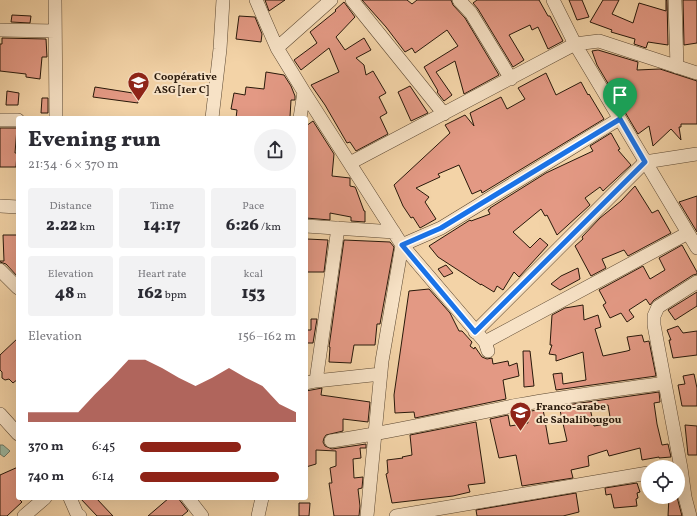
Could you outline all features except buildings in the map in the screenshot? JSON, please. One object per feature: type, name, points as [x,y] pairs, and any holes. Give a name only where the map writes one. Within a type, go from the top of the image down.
[{"type":"street","points":[[55,0],[56,116]]},
{"type":"street","points":[[212,116],[220,49],[223,0]]},
{"type":"street","points":[[256,0],[278,48],[304,92],[402,245],[486,347],[688,233]]},
{"type":"street","points":[[278,48],[331,0]]},
{"type":"street","points":[[352,0],[444,114]]},
{"type":"street","points":[[459,0],[471,13],[511,79]]},
{"type":"street","points":[[553,0],[575,44],[697,248]]},
{"type":"street","points":[[674,0],[677,68]]},
{"type":"street","points":[[0,30],[55,31]]},
{"type":"street","points":[[350,163],[575,44],[599,41],[677,68],[697,73]]},
{"type":"street","points":[[300,116],[304,92]]},
{"type":"street","points":[[402,245],[441,228],[620,119]]},
{"type":"street","points":[[0,120],[16,120]]},
{"type":"street","points":[[475,332],[645,162],[697,154]]},
{"type":"street","points":[[0,206],[16,207]]},
{"type":"street","points":[[308,226],[394,232]]},
{"type":"street","points":[[338,228],[311,382],[381,374]]},
{"type":"street","points":[[367,516],[381,374],[402,245]]},
{"type":"street","points":[[0,270],[16,286]]},
{"type":"street","points":[[679,460],[654,325],[654,316],[658,307],[697,282]]},
{"type":"street","points":[[331,441],[375,434],[520,405],[665,384]]},
{"type":"street","points":[[0,414],[16,432]]},
{"type":"street","points":[[396,516],[641,474]]},
{"type":"street","points":[[685,497],[690,516]]},
{"type":"street","points":[[24,516],[43,500]]},
{"type":"street","points":[[71,500],[77,514],[80,516]]},
{"type":"street","points":[[190,500],[202,516]]},
{"type":"street","points":[[258,516],[262,500]]},
{"type":"shaded area","points":[[0,445],[3,445],[10,451],[4,457],[0,454]]},
{"type":"place","name":"Coopérative ASG [1er C]","points":[[139,102]]},
{"type":"place","name":"Franco-arabe de Sabalibougou","points":[[520,432]]},
{"type":"route","points":[[620,119],[645,162],[475,332],[402,245],[441,228],[620,119]]}]
